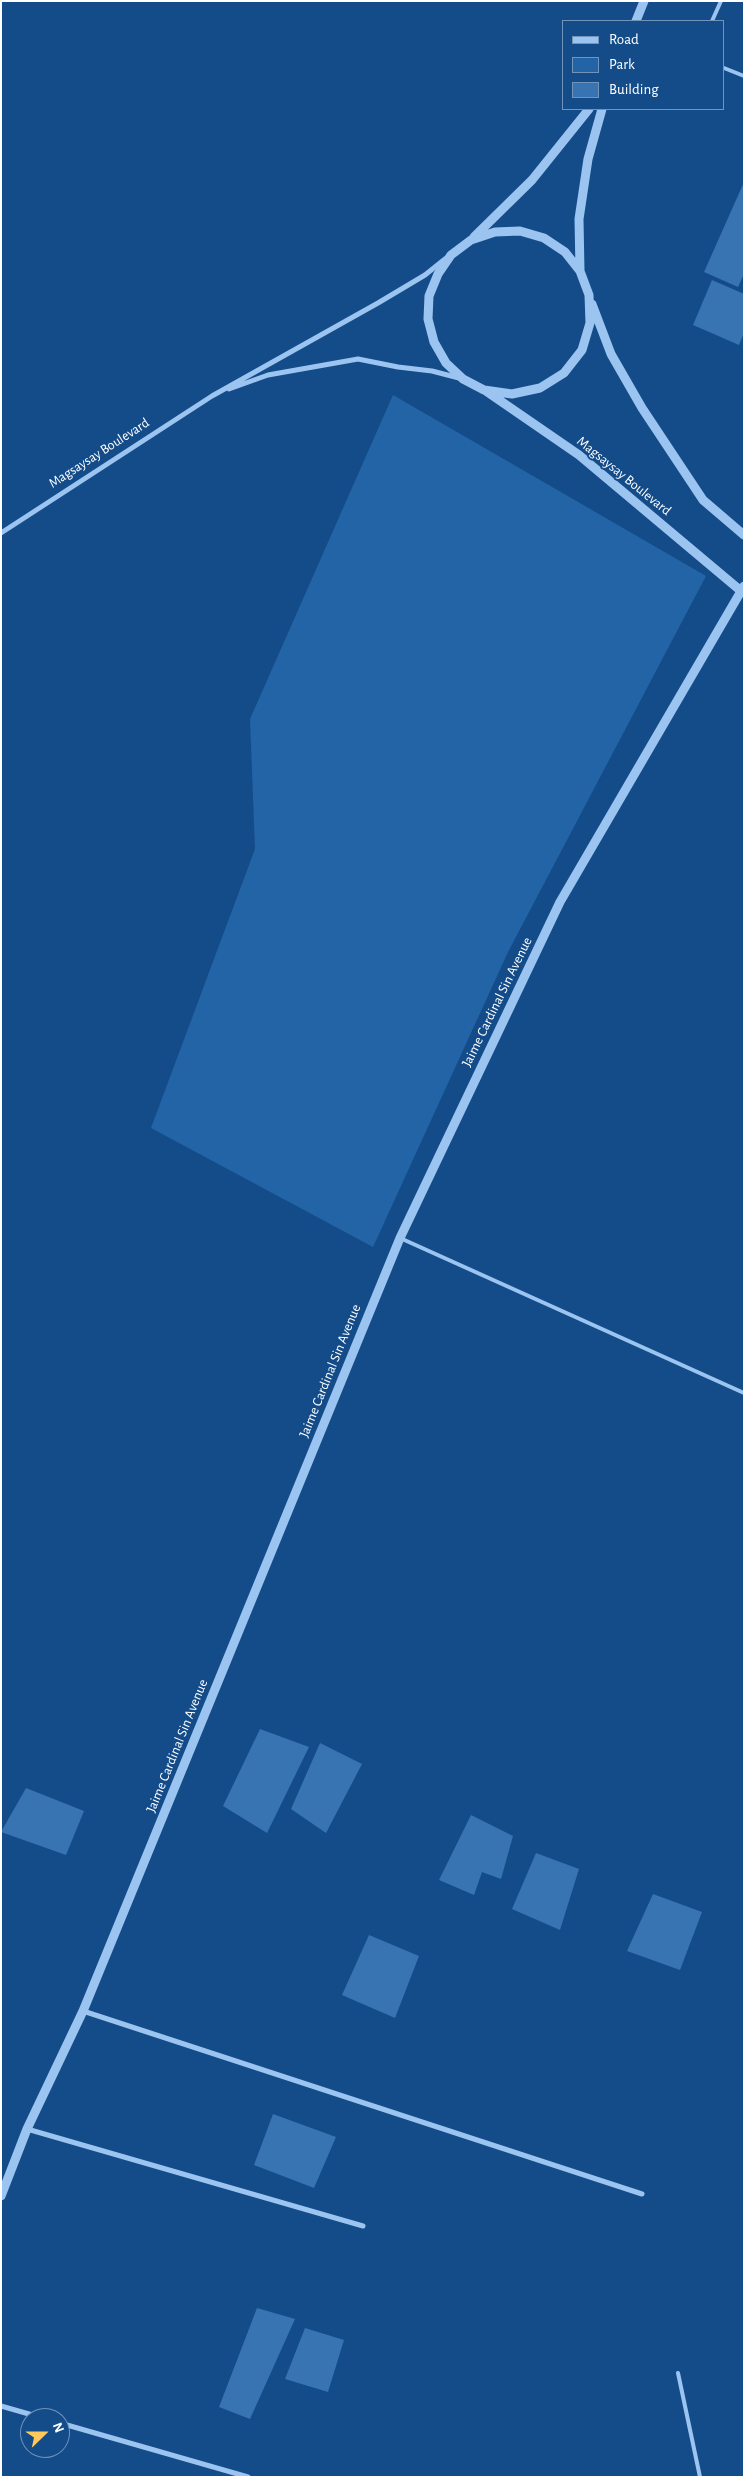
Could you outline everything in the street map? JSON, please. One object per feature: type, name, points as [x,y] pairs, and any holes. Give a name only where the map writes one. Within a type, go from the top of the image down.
[{"type":"street","points":[[636,20],[644,1]]},
{"type":"street","points":[[588,110],[532,180],[471,240],[451,255],[438,274],[429,296],[428,319],[434,342],[446,363],[463,379],[484,390],[512,394],[540,388],[564,373],[582,350],[590,323],[589,295]]},
{"type":"street","points":[[580,271],[578,219],[588,159],[602,110]]},
{"type":"street","points":[[471,240],[495,232],[520,231],[544,238],[565,252],[580,271],[611,354],[642,408],[703,500],[744,535]]},
{"type":"street","name":"Magsaysay Boulevard","points":[[1,533],[212,396],[378,303],[425,275],[451,255]]},
{"type":"street","name":"Magsaysay Boulevard","points":[[212,396],[268,375],[358,359],[398,368],[432,371],[463,379]]},
{"type":"street","name":"Magsaysay Boulevard","points":[[484,390],[579,455],[742,588]]},
{"type":"street","name":"Jaime Cardinal Sin Avenue","points":[[1,2196],[27,2129],[83,2011],[400,1238],[560,902],[742,588]]},
{"type":"street","points":[[83,2011],[642,2194]]},
{"type":"street","points":[[27,2129],[363,2226]]},
{"type":"street","points":[[1,2406],[20,2411]]},
{"type":"street","points":[[70,2426],[248,2477]]},
{"type":"lane","points":[[712,20],[722,1]]},
{"type":"lane","points":[[725,68],[744,76]]},
{"type":"lane","points":[[400,1238],[744,1393]]},
{"type":"lane","points":[[678,2373],[700,2477]]},
{"type":"green space","points":[[393,395],[706,576],[508,952],[373,1247],[151,1128],[255,849],[250,719]]},
{"type":"building","points":[[744,182],[744,274],[738,287],[704,272]]},
{"type":"building","points":[[712,280],[744,294],[744,333],[739,345],[693,325]]},
{"type":"building","points":[[260,1729],[309,1747],[267,1833],[223,1806]]},
{"type":"building","points":[[320,1743],[362,1764],[326,1833],[291,1809]]},
{"type":"building","points":[[26,1788],[84,1811],[66,1855],[1,1832]]},
{"type":"building","points":[[471,1815],[513,1836],[501,1879],[482,1872],[474,1895],[439,1880]]},
{"type":"building","points":[[536,1853],[579,1869],[560,1930],[512,1909]]},
{"type":"building","points":[[653,1894],[702,1912],[680,1970],[627,1951]]},
{"type":"building","points":[[369,1935],[419,1956],[395,2018],[342,1995]]},
{"type":"building","points":[[273,2114],[336,2137],[314,2188],[254,2165]]},
{"type":"building","points":[[257,2308],[295,2319],[250,2419],[219,2407]]},
{"type":"building","points":[[305,2328],[344,2340],[328,2392],[285,2379]]}]
